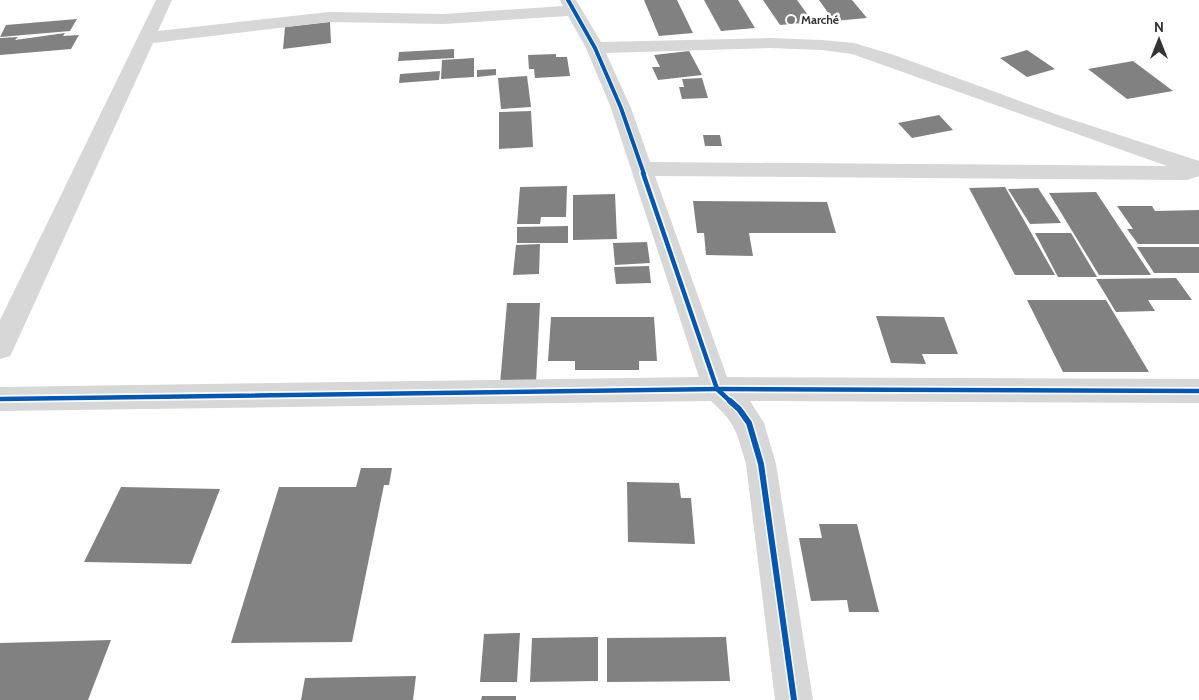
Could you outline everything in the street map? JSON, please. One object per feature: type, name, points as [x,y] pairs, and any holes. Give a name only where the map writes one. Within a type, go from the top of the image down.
[{"type":"street","points":[[0,348],[164,0]]},
{"type":"street","points":[[388,19],[391,0]]},
{"type":"street","points":[[146,38],[291,20],[336,17],[444,19],[570,5],[595,48],[621,108],[717,389],[739,409],[749,423],[761,464],[794,700]]},
{"type":"street","points":[[595,48],[770,43],[822,45],[854,49],[1199,169]]},
{"type":"street","points":[[641,169],[1199,173]]},
{"type":"street","points":[[0,399],[717,389],[1199,391]]},
{"type":"building","points":[[644,0],[677,0],[693,33],[659,36]]},
{"type":"building","points":[[704,0],[738,0],[755,28],[721,31]]},
{"type":"building","points":[[763,0],[797,0],[813,22],[780,25]]},
{"type":"building","points":[[819,0],[852,0],[867,18],[834,21]]},
{"type":"building","points":[[77,19],[70,31],[0,37],[6,25]]},
{"type":"building","points":[[330,22],[331,43],[283,49],[285,27]]},
{"type":"building","points":[[65,33],[63,36],[79,35],[71,49],[0,55],[0,38],[18,37],[15,40]]},
{"type":"building","points":[[454,49],[454,58],[398,61],[399,52]]},
{"type":"building","points":[[1027,50],[1055,69],[1027,77],[1000,58]]},
{"type":"building","points":[[689,51],[702,75],[658,80],[652,67],[660,67],[654,55]]},
{"type":"building","points":[[556,54],[556,57],[567,57],[570,76],[535,78],[534,69],[529,69],[528,55]]},
{"type":"building","points":[[474,58],[474,77],[441,79],[442,60]]},
{"type":"building","points":[[1133,61],[1173,91],[1127,99],[1088,69]]},
{"type":"building","points":[[496,69],[496,75],[477,77],[477,70]]},
{"type":"building","points":[[440,71],[439,80],[399,83],[400,74]]},
{"type":"building","points":[[527,76],[531,107],[501,109],[498,78]]},
{"type":"building","points":[[702,78],[708,98],[682,99],[679,87],[684,87],[682,79]]},
{"type":"building","points":[[531,111],[533,147],[499,149],[499,112]]},
{"type":"building","points":[[939,115],[953,130],[912,138],[898,123]]},
{"type":"building","points":[[703,135],[720,135],[722,146],[705,146]]},
{"type":"building","points":[[567,186],[566,217],[541,217],[540,224],[517,224],[520,187]]},
{"type":"building","points":[[1005,187],[1055,275],[1015,275],[969,188]]},
{"type":"building","points":[[1038,188],[1061,223],[1030,224],[1008,189]]},
{"type":"building","points":[[1096,192],[1151,275],[1099,275],[1049,193]]},
{"type":"building","points":[[615,194],[617,239],[573,240],[573,195]]},
{"type":"building","points":[[693,201],[827,202],[836,233],[749,233],[753,256],[706,255],[704,233],[697,233]]},
{"type":"building","points":[[1117,206],[1152,206],[1155,211],[1199,210],[1199,244],[1138,244],[1127,229],[1133,229]]},
{"type":"building","points":[[568,226],[568,243],[517,243],[517,227]]},
{"type":"building","points":[[1035,233],[1071,233],[1097,277],[1058,277]]},
{"type":"building","points":[[647,242],[650,263],[615,265],[613,243]]},
{"type":"building","points":[[540,244],[539,274],[513,275],[516,245]]},
{"type":"building","points":[[1137,247],[1199,247],[1199,273],[1154,273]]},
{"type":"building","points":[[649,266],[651,283],[616,284],[614,267]]},
{"type":"building","points":[[1176,278],[1192,300],[1148,300],[1155,311],[1116,312],[1096,279]]},
{"type":"building","points":[[1027,300],[1106,300],[1149,372],[1063,372]]},
{"type":"building","points":[[507,303],[540,303],[536,383],[500,384]]},
{"type":"building","points":[[876,316],[944,317],[958,354],[922,354],[926,364],[891,363]]},
{"type":"building","points":[[551,317],[654,317],[657,361],[639,361],[639,370],[575,370],[575,361],[548,361]]},
{"type":"building","points":[[361,468],[392,468],[389,485],[384,485],[352,642],[231,643],[279,487],[356,487]]},
{"type":"building","points":[[627,482],[679,483],[681,498],[691,498],[695,544],[628,542]]},
{"type":"building","points":[[121,487],[220,489],[191,564],[84,562]]},
{"type":"building","points":[[819,524],[857,524],[879,612],[849,612],[847,600],[811,601],[799,538],[822,538]]},
{"type":"building","points":[[520,633],[517,682],[480,682],[484,634]]},
{"type":"building","points":[[598,637],[598,681],[530,682],[532,638]]},
{"type":"building","points":[[726,637],[730,681],[607,682],[607,638]]},
{"type":"building","points":[[111,640],[88,700],[0,700],[0,643]]},
{"type":"building","points":[[416,676],[413,700],[301,700],[305,678]]},
{"type":"building","points":[[482,696],[516,696],[516,700],[481,700]]},
{"type":"cycle path","points":[[568,0],[595,48],[621,108],[717,389],[739,409],[749,423],[761,464],[794,700]]},
{"type":"cycle path","points":[[0,399],[717,389],[1199,391]]},
{"type":"place","name":"Marché","points":[[791,20]]}]
